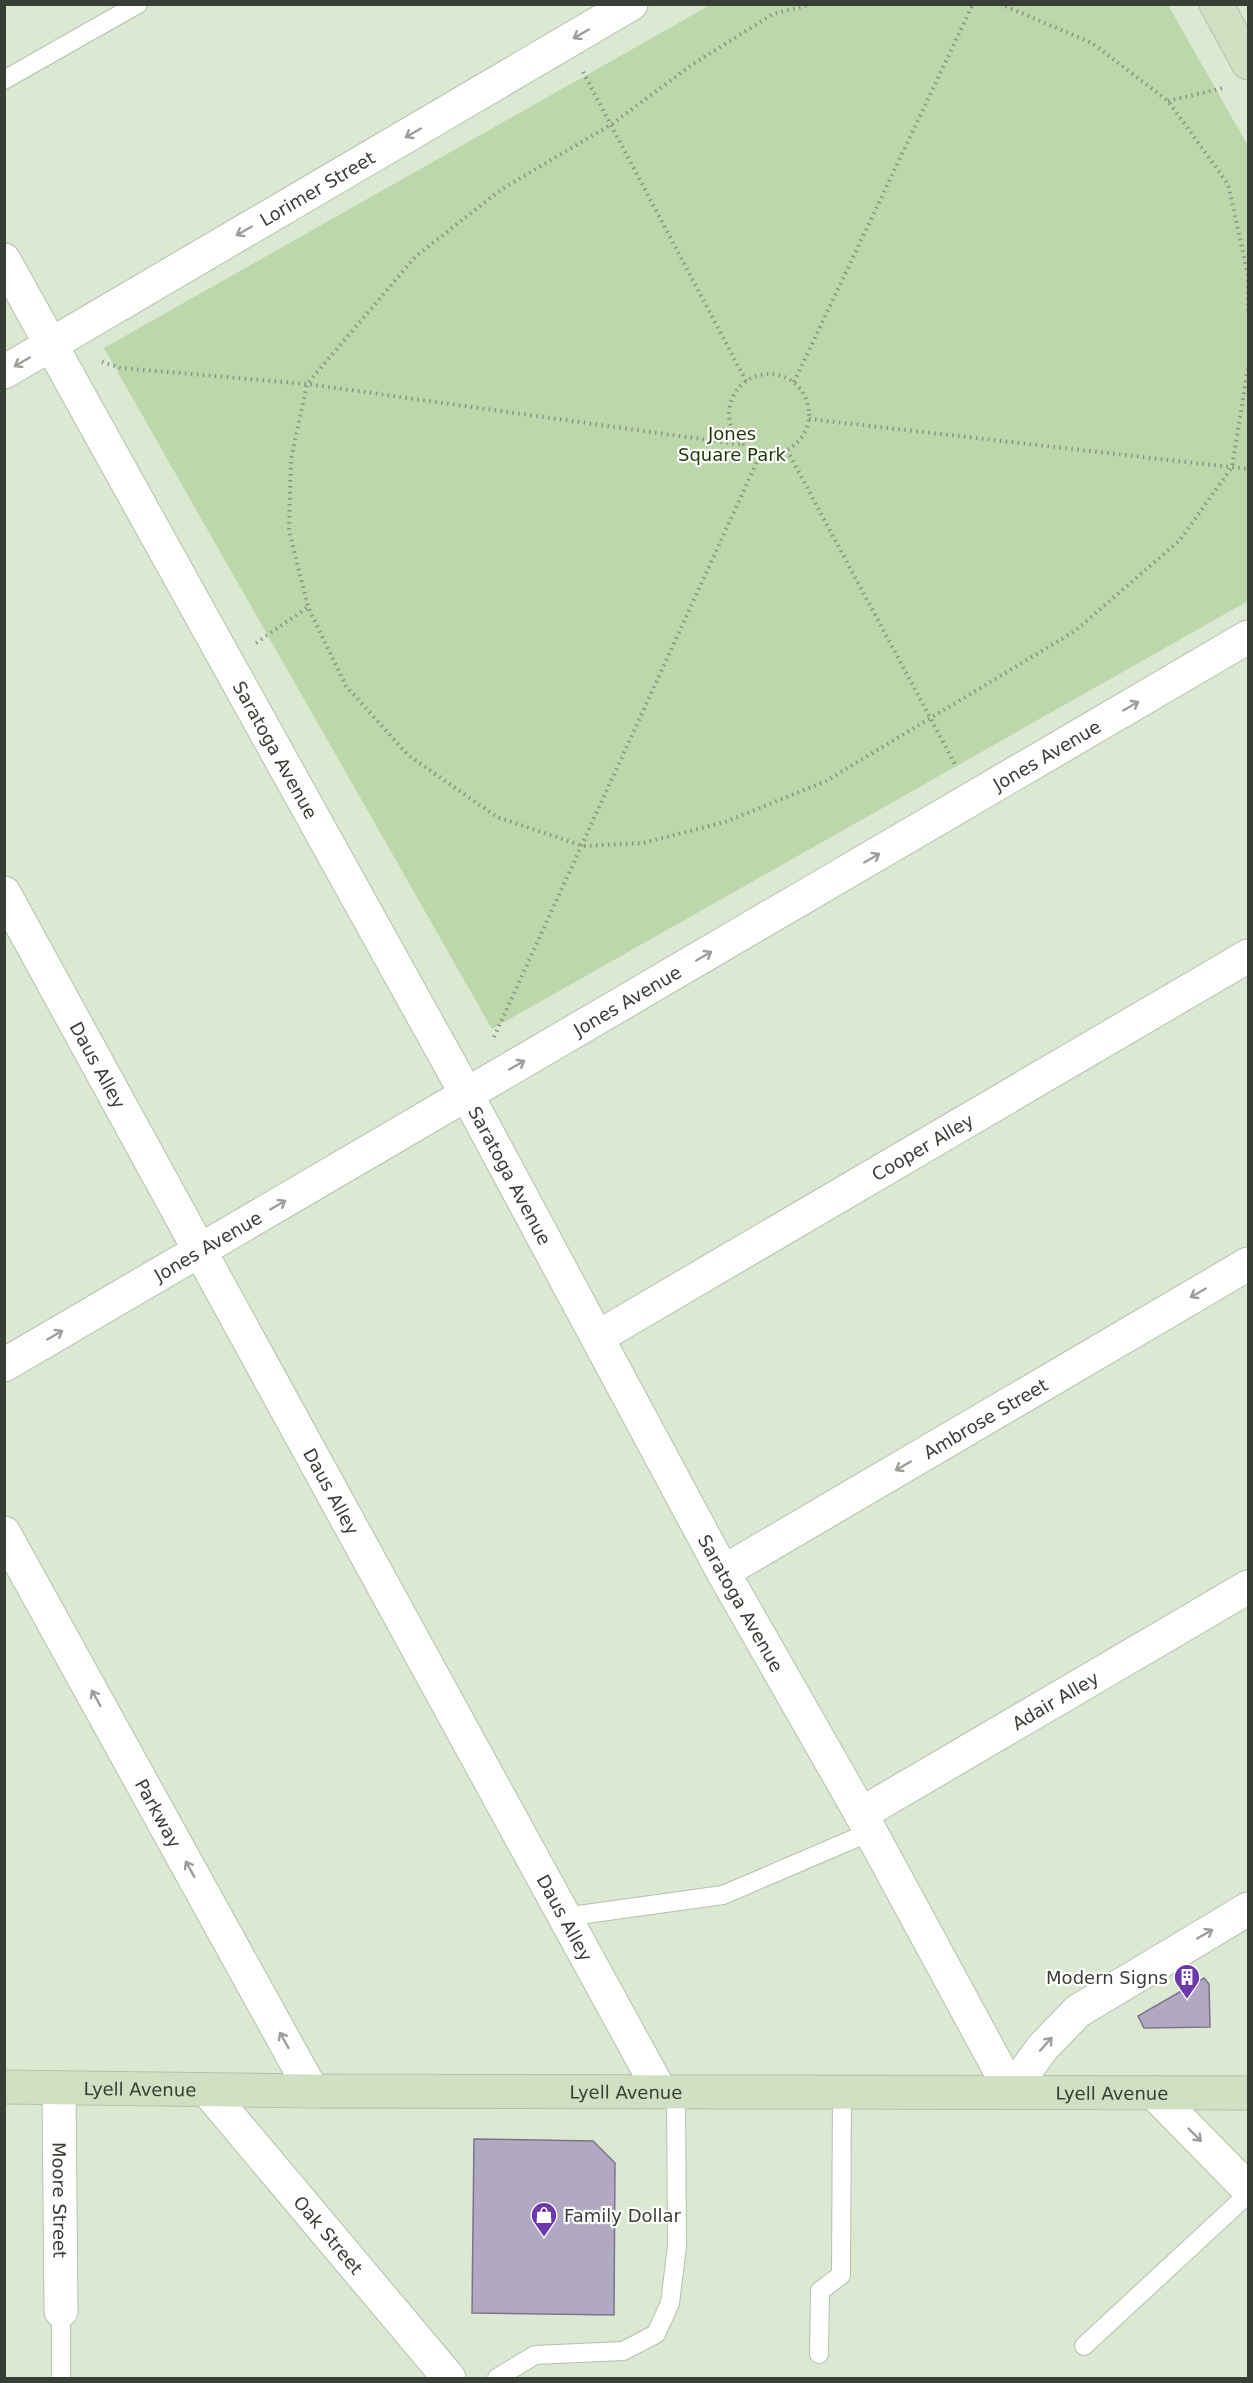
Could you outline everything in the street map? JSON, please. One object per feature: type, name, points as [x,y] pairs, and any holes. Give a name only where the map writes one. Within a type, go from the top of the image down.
[{"type":"main road","points":[[1216,4],[1248,63]]},
{"type":"main road","name":"Lyell Avenue","points":[[4,2087],[207,2091],[1248,2093]]},
{"type":"street","name":"Lorimer Street","points":[[4,372],[631,4]]},
{"type":"street","name":"Saratoga Avenue","points":[[4,260],[466,1095],[723,1572],[865,1823],[1011,2091]]},
{"type":"street","name":"Jones Avenue","points":[[4,1365],[1248,637]]},
{"type":"street","name":"Daus Alley","points":[[4,893],[564,1917],[668,2091]]},
{"type":"street","name":"Cooper Alley","points":[[598,1337],[1248,956]]},
{"type":"street","name":"Ambrose Street","points":[[723,1572],[1248,1264]]},
{"type":"street","name":"Parkway","points":[[4,1533],[312,2091]]},
{"type":"street","name":"Adair Alley","points":[[865,1823],[1248,1587]]},
{"type":"street","points":[[1011,2091],[1043,2047],[1078,2011],[1248,1909]]},
{"type":"street","name":"Moore Street","points":[[59,2089],[61,2312]]},
{"type":"street","name":"Oak Street","points":[[207,2091],[444,2377]]},
{"type":"street","points":[[1154,2093],[1248,2189]]},
{"type":"lane","points":[[4,80],[138,4]]},
{"type":"lane","points":[[564,1917],[723,1894],[865,1823]]},
{"type":"lane","points":[[497,2379],[535,2355],[623,2350],[656,2334],[670,2303],[676,2246],[668,2091]]},
{"type":"lane","points":[[819,2354],[819,2291],[841,2275],[842,2091]]},
{"type":"lane","points":[[1084,2346],[1248,2194]]},
{"type":"lane","points":[[61,2312],[61,2379]]},
{"type":"path","points":[[812,4],[773,14],[693,64],[612,124],[502,189],[416,256],[308,384],[291,459],[289,530],[308,607],[346,686],[408,755],[497,817],[583,846],[644,843],[725,822],[826,781],[1075,631],[1180,540],[1232,467],[1248,368]]},
{"type":"path","points":[[794,382],[973,4]]},
{"type":"path","points":[[1000,4],[1092,43],[1168,100],[1228,184],[1248,275],[1248,311]]},
{"type":"path","points":[[567,42],[746,381]]},
{"type":"path","points":[[1168,100],[1226,87]]},
{"type":"path","points":[[101,361],[121,368],[308,384],[744,445],[761,453],[787,450],[805,432],[809,418],[809,405],[803,392],[794,382],[770,373],[756,375],[736,390],[728,414],[735,435],[744,445]]},
{"type":"path","points":[[809,418],[1248,469]]},
{"type":"path","points":[[787,450],[973,799]]},
{"type":"path","points":[[492,1041],[761,453]]},
{"type":"path","points":[[228,663],[308,607]]},
{"type":"green space","name":"Jones Square Park","points":[[712,4],[1168,5],[1248,146],[1248,601],[492,1029],[104,348]]},
{"type":"building","name":"Modern Signs","points":[[1204,1978],[1209,1984],[1210,2027],[1144,2028],[1138,2016]]},
{"type":"building","name":"Family Dollar","points":[[474,2139],[593,2141],[615,2163],[614,2315],[472,2313]]},
{"type":"place","name":"Modern Signs","points":[[1187,2000]]},
{"type":"place","name":"Family Dollar","points":[[544,2238]]}]
